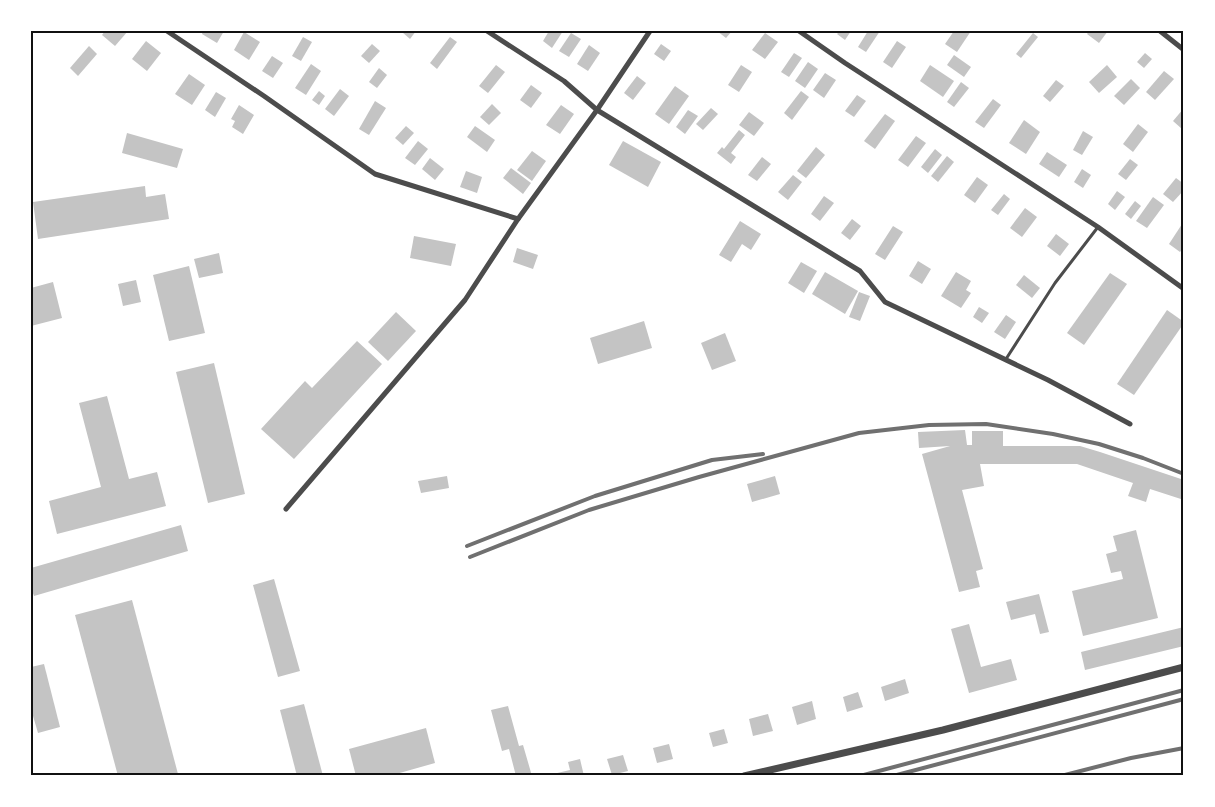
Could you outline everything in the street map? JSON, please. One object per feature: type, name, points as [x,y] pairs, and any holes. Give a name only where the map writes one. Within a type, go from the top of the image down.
[{"type":"street","points":[[167,31],[375,174],[518,219]]},
{"type":"street","points":[[486,31],[564,81],[597,110],[860,271],[885,302],[1006,359],[1130,424]]},
{"type":"street","points":[[286,509],[465,300],[518,219],[597,110],[650,31]]},
{"type":"street","points":[[799,31],[845,63],[1098,227],[1184,289]]},
{"type":"street","points":[[1160,31],[1184,50]]},
{"type":"street","points":[[744,776],[943,730],[1184,668]]},
{"type":"lane","points":[[1006,359],[1055,282],[1098,227]]},
{"type":"building","points":[[105,31],[128,31],[115,46],[102,35]]},
{"type":"building","points":[[203,31],[224,31],[217,43],[202,34]]},
{"type":"building","points":[[403,31],[416,31],[410,39]]},
{"type":"building","points":[[549,31],[563,31],[552,48],[543,41]]},
{"type":"building","points":[[717,31],[732,31],[726,38]]},
{"type":"building","points":[[840,31],[851,31],[845,40],[837,34]]},
{"type":"building","points":[[868,31],[880,31],[866,52],[858,47]]},
{"type":"building","points":[[954,31],[971,31],[957,52],[945,44]]},
{"type":"building","points":[[1089,31],[1108,31],[1099,43],[1087,34]]},
{"type":"building","points":[[244,32],[260,42],[249,60],[234,50]]},
{"type":"building","points":[[571,33],[581,39],[569,57],[559,51]]},
{"type":"building","points":[[765,33],[778,42],[765,59],[752,50]]},
{"type":"building","points":[[1033,33],[1038,37],[1021,58],[1016,54]]},
{"type":"building","points":[[303,37],[312,42],[301,61],[292,56]]},
{"type":"building","points":[[450,37],[457,42],[437,69],[430,63]]},
{"type":"building","points":[[146,41],[161,53],[147,71],[132,59]]},
{"type":"building","points":[[897,41],[906,47],[892,68],[883,62]]},
{"type":"building","points":[[372,44],[380,51],[369,63],[361,56]]},
{"type":"building","points":[[661,44],[671,51],[664,61],[654,54]]},
{"type":"building","points":[[589,45],[600,53],[588,71],[577,64]]},
{"type":"building","points":[[89,46],[97,54],[78,76],[70,68]]},
{"type":"building","points":[[794,53],[802,58],[789,77],[781,72]]},
{"type":"building","points":[[1145,53],[1152,59],[1144,68],[1137,62]]},
{"type":"building","points":[[954,55],[971,67],[964,77],[947,65]]},
{"type":"building","points":[[272,56],[283,63],[273,78],[262,71]]},
{"type":"building","points":[[808,62],[818,69],[805,88],[795,81]]},
{"type":"building","points":[[311,64],[321,71],[306,95],[295,88]]},
{"type":"building","points":[[496,65],[505,72],[488,93],[479,86]]},
{"type":"building","points":[[741,65],[752,72],[739,92],[728,85]]},
{"type":"building","points":[[930,65],[954,81],[943,97],[920,81]]},
{"type":"building","points":[[1107,65],[1117,77],[1099,93],[1089,82]]},
{"type":"building","points":[[379,68],[387,75],[377,88],[369,82]]},
{"type":"building","points":[[1164,71],[1174,79],[1155,100],[1146,92]]},
{"type":"building","points":[[825,73],[836,80],[824,98],[813,90]]},
{"type":"building","points":[[189,74],[205,85],[192,105],[175,94]]},
{"type":"building","points":[[637,76],[646,83],[633,100],[624,93]]},
{"type":"building","points":[[1131,79],[1140,88],[1124,105],[1114,96]]},
{"type":"building","points":[[1056,80],[1064,86],[1050,102],[1043,96]]},
{"type":"building","points":[[961,82],[969,88],[954,107],[947,102]]},
{"type":"building","points":[[531,85],[542,93],[531,108],[520,100]]},
{"type":"building","points":[[675,86],[689,96],[669,124],[655,114]]},
{"type":"building","points":[[340,89],[349,96],[334,116],[325,109]]},
{"type":"building","points":[[319,91],[325,96],[319,105],[312,100]]},
{"type":"building","points":[[801,91],[809,97],[792,120],[784,113]]},
{"type":"building","points":[[216,92],[226,98],[215,117],[205,110]]},
{"type":"building","points":[[857,95],[866,101],[854,117],[845,111]]},
{"type":"building","points":[[993,99],[1001,105],[984,128],[975,122]]},
{"type":"building","points":[[375,101],[386,108],[369,135],[359,129]]},
{"type":"building","points":[[492,104],[501,113],[489,125],[480,117]]},
{"type":"building","points":[[239,105],[254,115],[243,134],[232,127],[235,121],[231,119]]},
{"type":"building","points":[[561,105],[574,114],[560,134],[546,125]]},
{"type":"building","points":[[711,108],[718,114],[703,130],[696,124]]},
{"type":"building","points":[[1184,108],[1184,127],[1182,129],[1173,121]]},
{"type":"building","points":[[688,110],[698,116],[685,134],[676,127]]},
{"type":"building","points":[[749,112],[764,123],[754,136],[739,125]]},
{"type":"building","points":[[885,114],[895,121],[875,149],[864,141]]},
{"type":"building","points":[[1024,120],[1040,132],[1026,154],[1009,143]]},
{"type":"building","points":[[1138,124],[1148,132],[1133,152],[1123,144]]},
{"type":"building","points":[[406,126],[414,133],[403,145],[395,138]]},
{"type":"building","points":[[475,126],[495,140],[487,152],[467,137]]},
{"type":"building","points":[[739,130],[745,135],[731,153],[736,157],[731,164],[717,153],[722,147],[724,149]]},
{"type":"building","points":[[1083,131],[1093,137],[1082,155],[1073,150]]},
{"type":"building","points":[[127,133],[183,149],[177,168],[122,153]]},
{"type":"building","points":[[916,136],[926,143],[908,167],[898,160]]},
{"type":"building","points":[[418,141],[428,149],[415,165],[405,158]]},
{"type":"building","points":[[623,141],[661,162],[648,187],[609,165]]},
{"type":"building","points":[[816,147],[825,155],[806,178],[797,171]]},
{"type":"building","points":[[935,149],[942,155],[928,173],[921,167]]},
{"type":"building","points":[[532,151],[546,161],[532,181],[517,170]]},
{"type":"building","points":[[1047,152],[1067,165],[1059,177],[1039,164]]},
{"type":"building","points":[[947,156],[954,162],[938,182],[931,176]]},
{"type":"building","points":[[762,157],[771,164],[757,181],[748,175]]},
{"type":"building","points":[[430,158],[444,169],[435,180],[422,169]]},
{"type":"building","points":[[1130,159],[1138,165],[1126,180],[1118,174]]},
{"type":"building","points":[[511,168],[531,183],[523,194],[503,178]]},
{"type":"building","points":[[1082,169],[1091,175],[1083,188],[1074,182]]},
{"type":"building","points":[[466,171],[482,177],[477,193],[460,187]]},
{"type":"building","points":[[793,175],[802,182],[788,200],[778,192]]},
{"type":"building","points":[[977,177],[988,185],[975,203],[964,195]]},
{"type":"building","points":[[1176,178],[1184,184],[1184,190],[1173,202],[1163,194]]},
{"type":"building","points":[[145,186],[146,197],[165,194],[169,219],[38,239],[33,202]]},
{"type":"building","points":[[1117,191],[1125,197],[1115,210],[1108,204]]},
{"type":"building","points":[[1004,194],[1010,199],[998,215],[991,210]]},
{"type":"building","points":[[824,196],[834,203],[820,221],[811,214]]},
{"type":"building","points":[[1153,197],[1164,205],[1147,228],[1136,221]]},
{"type":"building","points":[[1135,201],[1141,206],[1131,219],[1125,214]]},
{"type":"building","points":[[1025,208],[1037,217],[1022,237],[1010,228]]},
{"type":"building","points":[[852,219],[861,226],[850,240],[841,233]]},
{"type":"building","points":[[740,221],[761,234],[751,250],[742,244],[731,262],[719,255]]},
{"type":"building","points":[[1184,221],[1184,247],[1180,252],[1169,244]]},
{"type":"building","points":[[893,226],[903,232],[885,260],[875,254]]},
{"type":"building","points":[[1056,234],[1069,244],[1060,256],[1047,246]]},
{"type":"building","points":[[414,236],[456,244],[451,266],[410,258]]},
{"type":"building","points":[[517,248],[538,255],[533,269],[513,262]]},
{"type":"building","points":[[219,253],[223,273],[199,278],[194,259]]},
{"type":"building","points":[[918,261],[931,269],[922,284],[909,276]]},
{"type":"building","points":[[801,262],[817,271],[804,293],[788,283]]},
{"type":"building","points":[[189,266],[205,333],[169,341],[153,275]]},
{"type":"building","points":[[825,272],[858,291],[845,314],[812,294]]},
{"type":"building","points":[[956,272],[971,281],[966,290],[971,293],[961,308],[941,296]]},
{"type":"building","points":[[1110,273],[1127,284],[1084,345],[1067,333]]},
{"type":"building","points":[[1024,275],[1040,288],[1032,298],[1016,285]]},
{"type":"building","points":[[136,280],[141,302],[123,306],[118,284]]},
{"type":"building","points":[[53,282],[62,318],[31,326],[31,288]]},
{"type":"building","points":[[859,292],[870,296],[860,321],[849,317]]},
{"type":"building","points":[[979,307],[989,313],[982,323],[973,317]]},
{"type":"building","points":[[1167,310],[1184,323],[1134,395],[1117,384]]},
{"type":"building","points":[[396,312],[416,331],[388,361],[368,342]]},
{"type":"building","points":[[1006,315],[1016,322],[1005,339],[994,332]]},
{"type":"building","points":[[644,321],[652,348],[598,364],[590,338]]},
{"type":"building","points":[[725,333],[736,361],[712,370],[701,343]]},
{"type":"building","points":[[357,341],[382,364],[294,459],[261,429],[305,381],[312,388]]},
{"type":"building","points":[[214,363],[245,494],[208,503],[176,372]]},
{"type":"building","points":[[107,396],[129,479],[157,472],[166,506],[57,534],[49,501],[101,487],[79,403]]},
{"type":"building","points":[[965,430],[967,445],[972,445],[972,431],[1003,431],[1003,446],[1080,446],[1100,452],[1184,480],[1184,500],[1150,489],[1146,502],[1128,496],[1133,483],[1077,464],[980,464],[984,486],[962,490],[983,569],[976,571],[980,587],[959,592],[922,454],[950,446],[919,448],[918,432]]},
{"type":"building","points":[[447,476],[449,488],[421,493],[418,481]]},
{"type":"building","points":[[775,476],[780,494],[752,502],[747,484]]},
{"type":"building","points":[[181,525],[188,551],[34,596],[31,588],[31,568]]},
{"type":"building","points":[[1136,530],[1158,618],[1083,636],[1072,591],[1123,579],[1121,571],[1111,573],[1106,554],[1117,551],[1113,536]]},
{"type":"building","points":[[274,579],[300,671],[278,677],[253,585]]},
{"type":"building","points":[[1039,594],[1049,632],[1040,634],[1035,614],[1011,620],[1006,602]]},
{"type":"building","points":[[132,600],[178,774],[172,776],[118,776],[75,615]]},
{"type":"building","points":[[969,624],[981,667],[1011,659],[1017,680],[969,693],[951,629]]},
{"type":"building","points":[[1184,627],[1184,646],[1085,670],[1081,652]]},
{"type":"building","points":[[44,664],[60,727],[38,733],[31,709],[31,667]]},
{"type":"building","points":[[905,679],[909,693],[885,701],[881,687]]},
{"type":"building","points":[[858,692],[863,707],[847,712],[843,697]]},
{"type":"building","points":[[812,701],[816,719],[797,725],[792,707]]},
{"type":"building","points":[[304,704],[323,776],[297,776],[280,710]]},
{"type":"building","points":[[508,706],[519,746],[523,745],[532,776],[516,776],[509,749],[502,751],[491,710]]},
{"type":"building","points":[[768,714],[773,731],[753,736],[749,719]]},
{"type":"building","points":[[426,728],[435,763],[389,776],[356,776],[349,749]]},
{"type":"building","points":[[724,729],[728,743],[713,747],[709,733]]},
{"type":"building","points":[[669,744],[673,759],[657,763],[653,748]]},
{"type":"building","points":[[623,755],[628,771],[612,775],[607,759]]},
{"type":"building","points":[[580,759],[584,776],[553,776],[553,774],[570,770],[568,762]]},
{"type":"railway","points":[[470,557],[589,510],[699,477],[859,433],[929,425],[986,424],[1053,434],[1099,444],[1184,474]]},
{"type":"railway","points":[[467,546],[595,496],[712,460],[763,454]]},
{"type":"railway","points":[[860,776],[1184,690]]},
{"type":"railway","points":[[893,776],[1184,699]]},
{"type":"railway","points":[[1061,776],[1131,758],[1184,748]]}]
